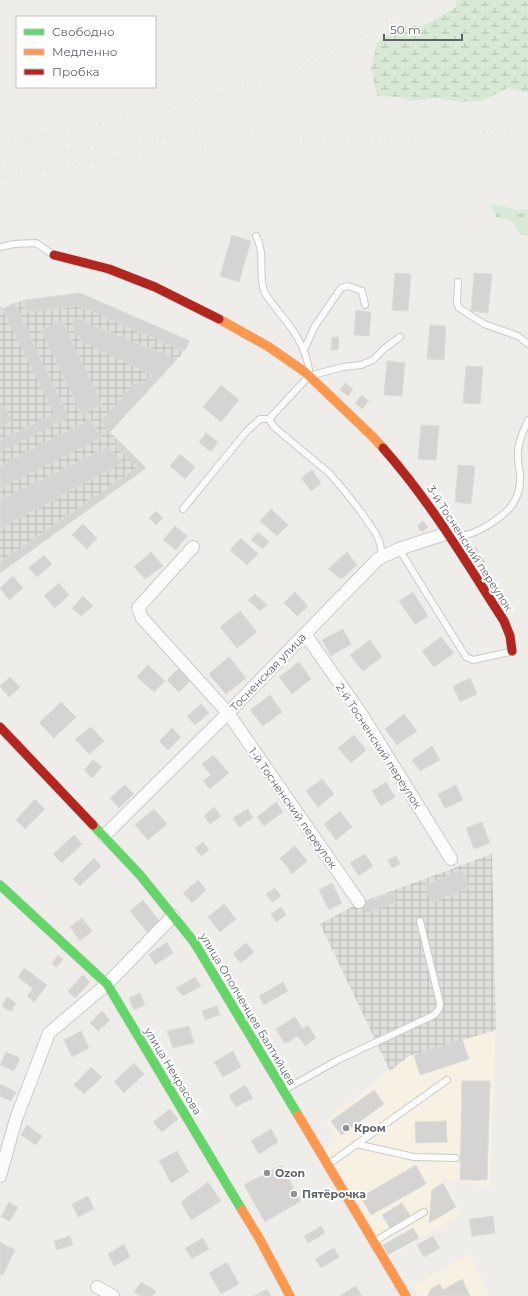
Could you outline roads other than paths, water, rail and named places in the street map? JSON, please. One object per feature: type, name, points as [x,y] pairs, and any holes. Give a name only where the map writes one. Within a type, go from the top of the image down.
[{"type":"street","name":"3-й Тосненский переулок","points":[[54,255],[109,269],[155,287],[230,324],[269,347],[309,376],[372,436],[418,490],[448,533],[504,621],[510,636],[512,651]]},
{"type":"street","name":"Тосненская улица","points":[[104,836],[228,713],[378,559],[399,549],[448,533]]},
{"type":"street","name":"1-й Тосненский переулок","points":[[194,546],[138,608],[142,618],[228,713],[359,902]]},
{"type":"street","name":"2-й Тосненский переулок","points":[[305,634],[362,715],[451,859]]},
{"type":"street","name":"улица Ополченцев Балтийцев","points":[[0,727],[140,875],[194,942],[406,1296]]},
{"type":"street","name":"улица Некрасова","points":[[0,885],[107,984],[259,1238],[290,1296]]},
{"type":"street","points":[[0,1176],[16,1119],[50,1033],[107,984],[173,916]]},
{"type":"street","points":[[97,1287],[113,1296]]},
{"type":"lane","points":[[256,236],[262,251],[262,280],[264,292],[292,327],[304,350],[309,376]]},
{"type":"lane","points":[[0,247],[14,244],[36,243],[54,255]]},
{"type":"lane","points":[[458,282],[457,303],[459,308],[484,324],[518,336],[528,344]]},
{"type":"lane","points":[[304,350],[315,326],[341,288],[348,286],[362,291],[365,305]]},
{"type":"lane","points":[[183,509],[246,432],[260,419],[269,419],[309,376],[343,367],[361,365],[373,360],[385,348],[400,337]]},
{"type":"lane","points":[[269,419],[274,427],[329,473],[362,512],[376,534],[380,543],[382,557]]},
{"type":"lane","points":[[448,533],[455,536],[475,533],[497,520],[510,509],[516,500],[520,482],[518,452],[522,432],[528,420]]},
{"type":"lane","points":[[399,549],[466,657],[473,660],[512,651]]},
{"type":"lane","points":[[283,1091],[338,1060],[434,1015],[439,1009],[440,1003],[420,921]]},
{"type":"lane","points":[[327,1165],[447,1080]]},
{"type":"lane","points":[[356,1144],[414,1157],[456,1158]]},
{"type":"lane","points":[[373,1242],[424,1212]]},
{"type":"railway","points":[[0,145],[162,110],[216,96],[268,79],[319,59],[367,32],[412,0]]},
{"type":"railway","points":[[0,164],[44,155],[180,136],[271,129],[382,128],[528,134]]},
{"type":"railway","points":[[0,178],[69,165],[210,147],[311,142],[435,143],[528,147]]},
{"type":"place","name":"Кром","points":[[346,1128]]},
{"type":"place","name":"Ozon","points":[[267,1173]]},
{"type":"place","name":"Пятёрочка","points":[[294,1194]]}]
